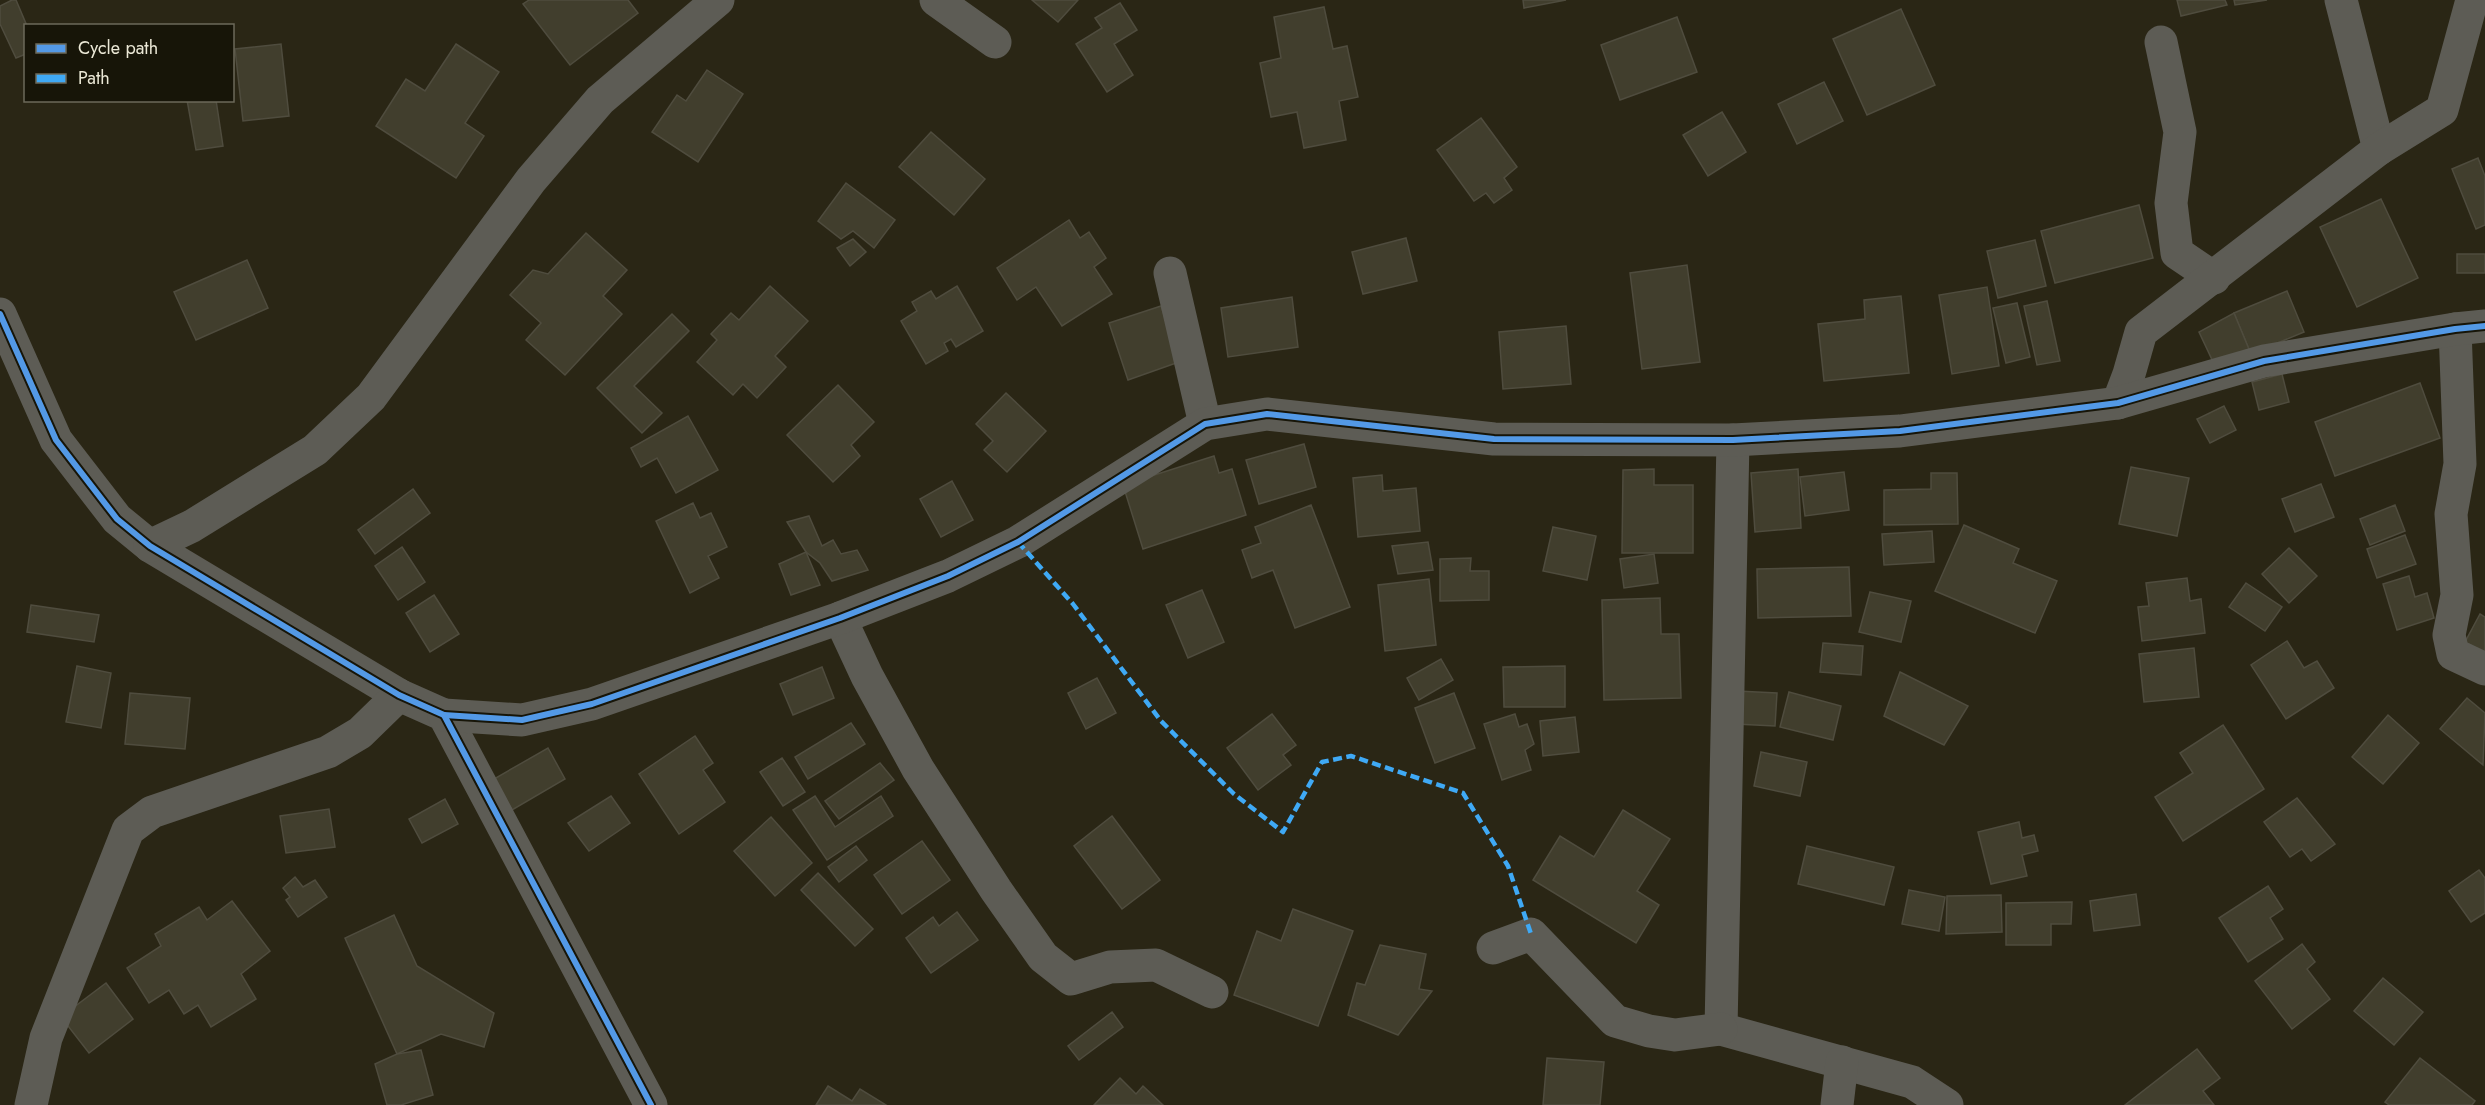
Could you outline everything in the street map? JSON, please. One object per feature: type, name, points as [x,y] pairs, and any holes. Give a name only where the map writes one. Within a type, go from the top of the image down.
[{"type":"street","points":[[150,546],[192,526],[315,450],[371,397],[531,180],[600,100],[718,0]]},
{"type":"street","points":[[936,0],[995,42]]},
{"type":"street","points":[[2341,0],[2379,149]]},
{"type":"street","points":[[2118,403],[2141,332],[2379,149],[2442,110],[2472,0]]},
{"type":"street","points":[[2161,42],[2180,132],[2171,203],[2177,253],[2214,278]]},
{"type":"street","points":[[1170,273],[1205,424]]},
{"type":"street","points":[[0,314],[56,440],[117,519],[150,546],[399,695],[444,715],[522,720],[592,704],[840,618],[948,576],[1018,542],[1205,424],[1267,414],[1494,439],[1733,440],[1900,430],[2118,403],[2264,361],[2470,327],[2460,464],[2451,514],[2457,594],[2449,635],[2452,654],[2485,669]]},
{"type":"street","points":[[1721,1029],[1733,440]]},
{"type":"street","points":[[840,618],[867,675],[918,769],[996,890],[1043,957],[1071,979],[1110,967],[1156,965],[1212,992]]},
{"type":"street","points":[[31,1105],[46,1038],[128,831],[152,812],[328,752],[360,733],[399,695]]},
{"type":"street","points":[[444,715],[651,1105]]},
{"type":"street","points":[[1493,948],[1531,934],[1615,1021],[1649,1031],[1675,1035],[1721,1029],[1912,1082],[1947,1105]]},
{"type":"street","points":[[1838,1105],[1842,1062]]},
{"type":"building","points":[[16,0],[26,24],[24,24],[24,55],[16,58],[0,24],[0,6]]},
{"type":"building","points":[[529,0],[628,0],[638,13],[570,65],[523,4]]},
{"type":"building","points":[[1032,0],[1078,0],[1058,22]]},
{"type":"building","points":[[1523,0],[1566,0],[1524,8]]},
{"type":"building","points":[[2177,0],[2225,0],[2227,5],[2181,16]]},
{"type":"building","points":[[2234,0],[2267,0],[2235,5]]},
{"type":"building","points":[[1120,3],[1137,30],[1114,44],[1133,75],[1107,92],[1076,44],[1102,28],[1095,18]]},
{"type":"building","points":[[1324,7],[1333,49],[1347,46],[1358,97],[1339,101],[1346,140],[1304,148],[1297,112],[1271,117],[1260,63],[1281,58],[1274,17]]},
{"type":"building","points":[[1901,9],[1935,85],[1867,115],[1833,39]]},
{"type":"building","points":[[1677,17],[1697,72],[1620,100],[1601,45]]},
{"type":"building","points":[[281,44],[289,116],[243,121],[235,49]]},
{"type":"building","points":[[456,44],[499,72],[465,123],[484,136],[456,178],[376,126],[406,79],[425,91]]},
{"type":"building","points":[[707,70],[743,94],[698,162],[652,132],[677,95],[686,101]]},
{"type":"building","points":[[1824,82],[1843,121],[1797,144],[1778,104]]},
{"type":"building","points":[[187,102],[216,102],[223,146],[196,150]]},
{"type":"building","points":[[1722,112],[1746,152],[1708,176],[1683,135]]},
{"type":"building","points":[[1481,118],[1517,167],[1504,178],[1512,190],[1494,203],[1486,193],[1474,201],[1437,150]]},
{"type":"building","points":[[931,132],[985,179],[954,215],[899,167]]},
{"type":"building","points":[[2478,158],[2485,176],[2485,225],[2476,229],[2452,169]]},
{"type":"building","points":[[846,183],[895,220],[874,248],[853,231],[841,239],[818,221]]},
{"type":"building","points":[[2381,199],[2418,278],[2357,307],[2320,227]]},
{"type":"building","points":[[2139,205],[2153,258],[2055,283],[2041,231]]},
{"type":"building","points":[[1069,220],[1080,238],[1089,232],[1106,258],[1094,267],[1112,294],[1062,326],[1036,287],[1017,300],[997,268]]},
{"type":"building","points":[[586,233],[627,270],[603,296],[622,314],[565,375],[526,340],[541,323],[510,295],[533,270],[548,274]]},
{"type":"building","points":[[1406,238],[1417,281],[1363,294],[1352,252]]},
{"type":"building","points":[[853,239],[866,252],[850,266],[837,248]]},
{"type":"building","points":[[2035,240],[2046,286],[1998,298],[1987,251]]},
{"type":"building","points":[[2457,254],[2485,254],[2485,273],[2457,273]]},
{"type":"building","points":[[247,260],[268,308],[196,340],[174,292]]},
{"type":"building","points":[[1687,265],[1700,362],[1642,369],[1630,273]]},
{"type":"building","points":[[770,286],[808,321],[775,356],[786,367],[757,398],[743,384],[733,395],[697,362],[717,340],[711,334],[731,313],[739,320]]},
{"type":"building","points":[[957,286],[983,331],[956,347],[951,339],[944,343],[948,351],[926,364],[901,321],[917,311],[912,302],[931,291],[936,299]]},
{"type":"building","points":[[1987,287],[1999,366],[1952,374],[1939,295]]},
{"type":"building","points":[[2287,291],[2304,332],[2251,354],[2234,313]]},
{"type":"building","points":[[1901,296],[1909,373],[1824,381],[1818,324],[1865,319],[1864,300]]},
{"type":"building","points":[[1292,297],[1298,347],[1228,357],[1221,308]]},
{"type":"building","points":[[2047,301],[2060,361],[2037,365],[2024,306]]},
{"type":"building","points":[[2017,303],[2030,357],[2006,363],[1993,308]]},
{"type":"building","points":[[1161,306],[1179,362],[1128,380],[1109,323]]},
{"type":"building","points":[[2234,313],[2251,354],[2215,366],[2199,332]]},
{"type":"building","points":[[672,314],[689,331],[634,386],[662,413],[642,433],[597,388]]},
{"type":"building","points":[[1566,326],[1571,384],[1503,389],[1499,332]]},
{"type":"building","points":[[2282,374],[2289,402],[2259,410],[2252,382]]},
{"type":"building","points":[[2420,383],[2440,438],[2335,476],[2315,422]]},
{"type":"building","points":[[838,385],[874,422],[851,445],[860,456],[833,482],[787,435]]},
{"type":"building","points":[[1006,393],[1046,431],[1007,472],[984,450],[993,441],[976,424]]},
{"type":"building","points":[[2224,406],[2236,430],[2210,443],[2197,419]]},
{"type":"building","points":[[688,416],[718,470],[676,493],[657,458],[641,467],[631,448]]},
{"type":"building","points":[[1304,444],[1316,487],[1259,504],[1246,460]]},
{"type":"building","points":[[1214,456],[1219,473],[1232,469],[1246,515],[1143,549],[1123,485]]},
{"type":"building","points":[[2131,467],[2189,478],[2177,536],[2119,524]]},
{"type":"building","points":[[1654,469],[1654,485],[1693,485],[1693,553],[1622,553],[1623,470]]},
{"type":"building","points":[[1798,469],[1801,528],[1755,532],[1751,473]]},
{"type":"building","points":[[1844,472],[1849,510],[1805,516],[1800,477]]},
{"type":"building","points":[[1931,473],[1957,473],[1958,524],[1884,525],[1884,490],[1931,489]]},
{"type":"building","points":[[1382,475],[1383,491],[1416,488],[1420,531],[1358,537],[1353,478]]},
{"type":"building","points":[[952,481],[973,520],[941,537],[920,499]]},
{"type":"building","points":[[2321,484],[2334,517],[2295,532],[2282,499]]},
{"type":"building","points":[[413,489],[430,513],[375,554],[358,530]]},
{"type":"building","points":[[693,503],[700,518],[711,513],[727,547],[708,556],[719,578],[690,593],[656,521]]},
{"type":"building","points":[[1311,505],[1350,607],[1295,628],[1273,570],[1252,578],[1242,550],[1261,543],[1255,527]]},
{"type":"building","points":[[2395,505],[2405,531],[2370,545],[2360,519]]},
{"type":"building","points":[[809,516],[822,546],[833,540],[841,554],[857,550],[868,570],[832,581],[820,563],[806,552],[787,522]]},
{"type":"building","points":[[1964,525],[2019,549],[2013,563],[2057,581],[2035,633],[1935,591]]},
{"type":"building","points":[[1553,527],[1596,536],[1587,580],[1543,571]]},
{"type":"building","points":[[1932,531],[1934,562],[1884,565],[1882,534]]},
{"type":"building","points":[[2405,535],[2416,564],[2377,578],[2367,549]]},
{"type":"building","points":[[1428,542],[1433,570],[1398,574],[1392,546]]},
{"type":"building","points":[[402,547],[425,582],[398,600],[375,566]]},
{"type":"building","points":[[2289,548],[2317,576],[2289,603],[2262,574]]},
{"type":"building","points":[[806,552],[820,585],[791,595],[779,564]]},
{"type":"building","points":[[1654,554],[1658,583],[1624,588],[1620,559]]},
{"type":"building","points":[[1471,558],[1470,571],[1489,571],[1489,600],[1440,601],[1440,559]]},
{"type":"building","points":[[1849,567],[1851,616],[1758,618],[1757,569]]},
{"type":"building","points":[[2409,576],[2415,597],[2427,593],[2434,618],[2397,630],[2383,584]]},
{"type":"building","points":[[2187,578],[2190,601],[2201,599],[2205,633],[2142,641],[2138,607],[2149,606],[2146,583]]},
{"type":"building","points":[[1429,579],[1436,645],[1385,651],[1378,585]]},
{"type":"building","points":[[2246,583],[2282,607],[2265,631],[2229,607]]},
{"type":"building","points":[[1202,590],[1224,642],[1188,658],[1166,605]]},
{"type":"building","points":[[1870,592],[1911,601],[1901,642],[1859,632]]},
{"type":"building","points":[[434,595],[459,634],[430,652],[406,613]]},
{"type":"building","points":[[1660,598],[1661,634],[1679,634],[1681,698],[1604,700],[1602,600]]},
{"type":"building","points":[[31,605],[99,615],[94,642],[27,632]]},
{"type":"building","points":[[2480,614],[2485,617],[2485,653],[2465,642]]},
{"type":"building","points":[[2287,641],[2304,668],[2317,661],[2334,688],[2286,719],[2251,665]]},
{"type":"building","points":[[1823,643],[1863,646],[1861,675],[1820,672]]},
{"type":"building","points":[[2194,648],[2199,697],[2144,702],[2139,654]]},
{"type":"building","points":[[1441,659],[1453,680],[1419,700],[1407,678]]},
{"type":"building","points":[[77,666],[111,673],[101,728],[66,722]]},
{"type":"building","points":[[1565,666],[1565,707],[1504,707],[1503,667]]},
{"type":"building","points":[[822,667],[834,698],[793,715],[780,684]]},
{"type":"building","points":[[1900,672],[1968,706],[1944,745],[1884,716]]},
{"type":"building","points":[[1097,678],[1116,713],[1086,729],[1068,693]]},
{"type":"building","points":[[1737,691],[1777,693],[1775,726],[1735,724]]},
{"type":"building","points":[[1789,692],[1841,706],[1833,740],[1780,727]]},
{"type":"building","points":[[130,693],[190,698],[185,749],[125,744]]},
{"type":"building","points":[[1454,693],[1475,748],[1435,763],[1415,708]]},
{"type":"building","points":[[2467,698],[2485,713],[2483,765],[2440,729]]},
{"type":"building","points":[[1272,714],[1296,745],[1283,755],[1291,765],[1258,790],[1227,748]]},
{"type":"building","points":[[1515,714],[1519,727],[1527,724],[1534,744],[1525,750],[1531,770],[1502,780],[1484,724]]},
{"type":"building","points":[[2388,715],[2419,743],[2383,784],[2352,757]]},
{"type":"building","points":[[1575,717],[1579,752],[1543,756],[1540,721]]},
{"type":"building","points":[[851,723],[865,744],[808,779],[795,757]]},
{"type":"building","points":[[2223,725],[2264,789],[2183,841],[2155,797],[2193,773],[2180,753]]},
{"type":"building","points":[[695,736],[713,763],[703,770],[725,802],[679,834],[639,774]]},
{"type":"building","points":[[548,748],[565,779],[512,810],[494,779]]},
{"type":"building","points":[[1761,752],[1807,762],[1800,796],[1754,786]]},
{"type":"building","points":[[782,758],[805,792],[783,806],[760,772]]},
{"type":"building","points":[[880,763],[894,780],[839,819],[825,801]]},
{"type":"building","points":[[611,796],[630,823],[589,851],[568,823]]},
{"type":"building","points":[[815,796],[835,827],[881,796],[893,816],[827,860],[793,810]]},
{"type":"building","points":[[2297,798],[2335,844],[2311,861],[2302,849],[2290,857],[2264,822]]},
{"type":"building","points":[[445,799],[458,824],[422,843],[409,819]]},
{"type":"building","points":[[329,809],[335,847],[286,853],[280,816]]},
{"type":"building","points":[[1623,810],[1670,839],[1637,891],[1659,905],[1636,943],[1533,880],[1560,836],[1594,857]]},
{"type":"building","points":[[1112,816],[1160,880],[1122,909],[1074,846]]},
{"type":"building","points":[[771,817],[812,863],[775,896],[734,851]]},
{"type":"building","points":[[2019,822],[2022,838],[2034,835],[2038,851],[2022,855],[2027,876],[1991,884],[1978,832]]},
{"type":"building","points":[[922,841],[950,880],[902,914],[874,875]]},
{"type":"building","points":[[856,846],[867,860],[839,882],[828,867]]},
{"type":"building","points":[[1807,846],[1894,867],[1884,905],[1798,884]]},
{"type":"building","points":[[2479,870],[2485,878],[2485,913],[2471,922],[2449,891]]},
{"type":"building","points":[[818,873],[873,929],[855,946],[801,890]]},
{"type":"building","points":[[295,877],[303,887],[315,880],[327,897],[298,917],[286,900],[290,897],[283,888]]},
{"type":"building","points":[[2268,886],[2283,909],[2270,918],[2283,939],[2248,962],[2219,918]]},
{"type":"building","points":[[1909,890],[1945,897],[1939,931],[1902,924]]},
{"type":"building","points":[[2136,894],[2140,925],[2094,931],[2090,901]]},
{"type":"building","points":[[2001,895],[2002,932],[1946,934],[1947,896]]},
{"type":"building","points":[[232,901],[270,951],[241,974],[256,999],[211,1027],[198,1005],[184,1014],[169,990],[149,1003],[127,968],[161,946],[155,934],[199,907],[207,920]]},
{"type":"building","points":[[2072,902],[2071,924],[2051,924],[2051,945],[2006,945],[2006,903]]},
{"type":"building","points":[[1293,909],[1353,931],[1318,1026],[1234,995],[1257,931],[1281,941]]},
{"type":"building","points":[[957,912],[978,940],[931,973],[906,938],[933,917],[939,926]]},
{"type":"building","points":[[394,915],[417,966],[494,1013],[484,1047],[441,1034],[397,1054],[345,938]]},
{"type":"building","points":[[2302,944],[2315,962],[2307,969],[2330,999],[2292,1029],[2255,981]]},
{"type":"building","points":[[1380,945],[1426,954],[1419,989],[1432,991],[1398,1035],[1348,1015],[1357,983],[1365,985]]},
{"type":"building","points":[[2383,978],[2423,1012],[2394,1045],[2354,1011]]},
{"type":"building","points":[[106,983],[133,1019],[89,1053],[61,1017]]},
{"type":"building","points":[[1112,1012],[1123,1027],[1079,1060],[1068,1046]]},
{"type":"building","points":[[2197,1049],[2220,1078],[2203,1091],[2214,1105],[2125,1105]]},
{"type":"building","points":[[421,1050],[433,1095],[401,1105],[387,1105],[375,1064],[397,1054]]},
{"type":"building","points":[[1547,1058],[1604,1062],[1600,1105],[1543,1105]]},
{"type":"building","points":[[2420,1058],[2475,1101],[2472,1105],[2389,1105],[2385,1102]]},
{"type":"building","points":[[1120,1078],[1136,1094],[1143,1086],[1163,1105],[1094,1105]]},
{"type":"building","points":[[828,1086],[852,1101],[860,1089],[886,1105],[816,1105]]},
{"type":"marked path","points":[[1018,542],[1073,604],[1161,721],[1234,794],[1283,832],[1322,762],[1351,756],[1463,793],[1508,866],[1531,934]]},
{"type":"cycle path","points":[[0,314],[56,440],[117,519],[150,546],[399,695],[444,715],[651,1105]]},
{"type":"cycle path","points":[[444,715],[522,720],[592,704],[840,618],[948,576],[1018,542],[1205,424],[1267,414],[1494,439],[1733,440],[1900,431],[2118,403],[2264,361],[2485,326]]}]
